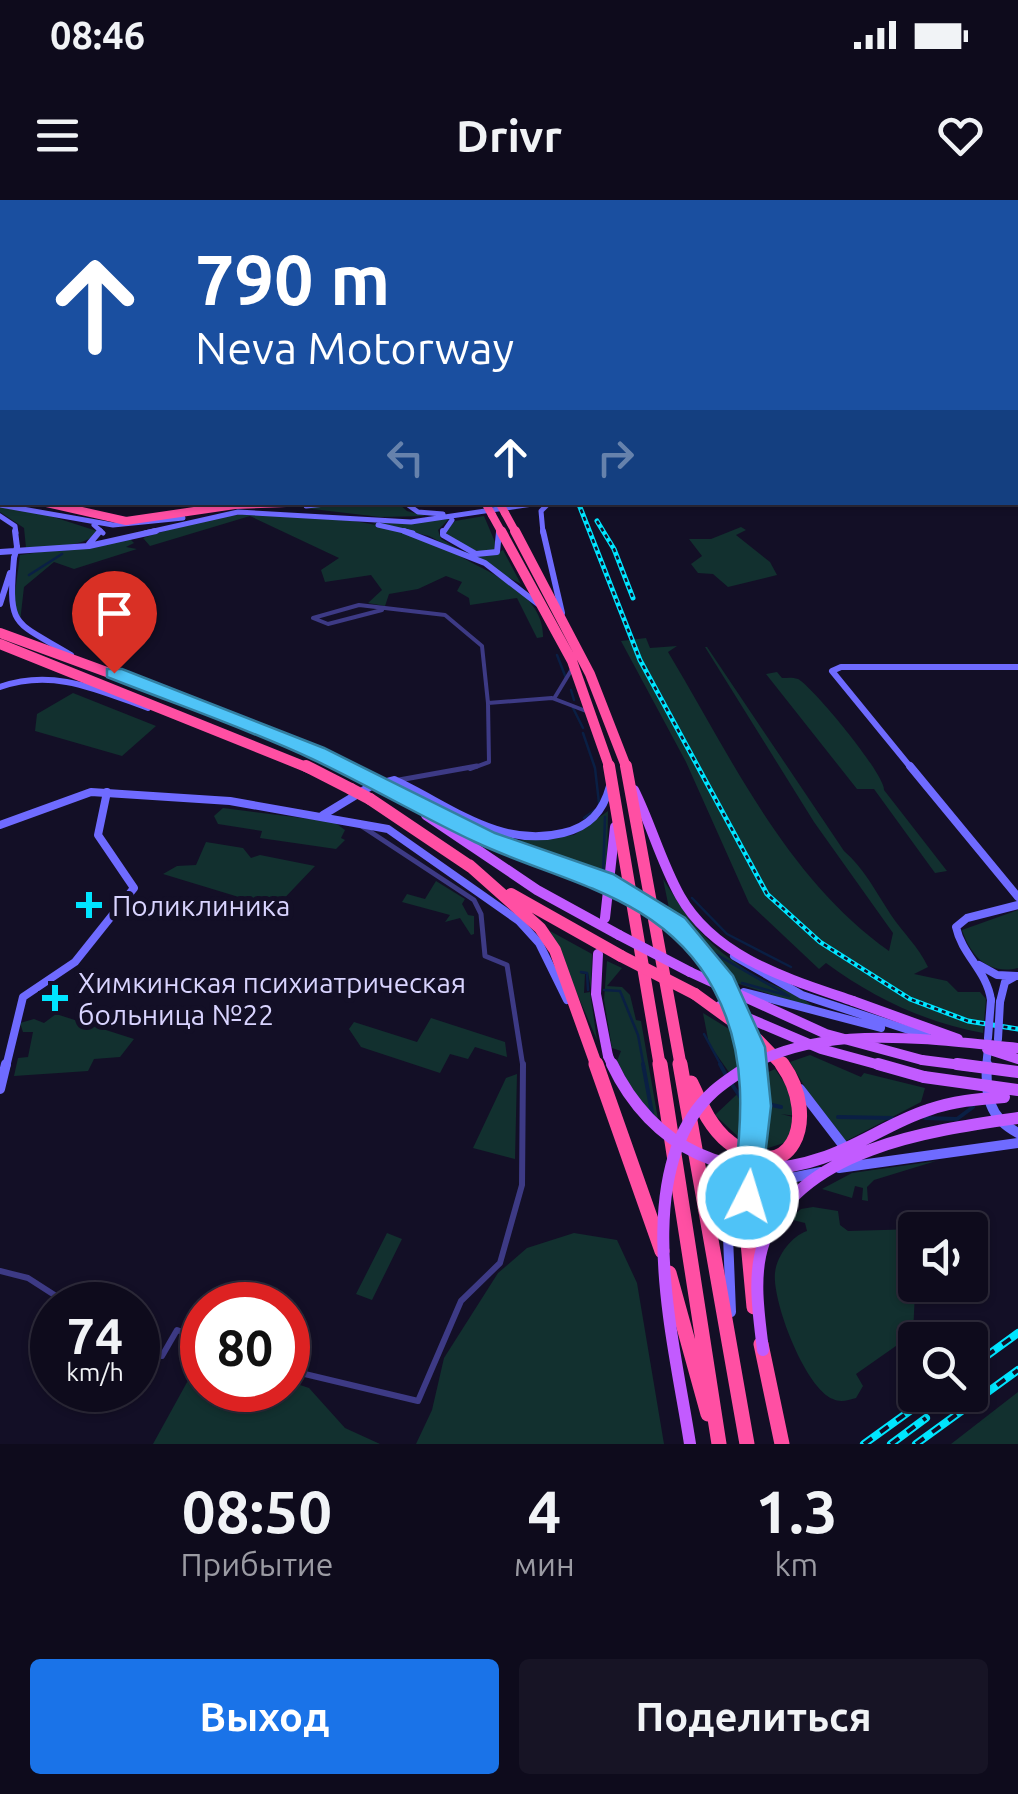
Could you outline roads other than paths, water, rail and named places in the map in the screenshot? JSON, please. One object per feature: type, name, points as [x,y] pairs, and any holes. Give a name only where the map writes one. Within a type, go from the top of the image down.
[{"type":"highway","points":[[55,505],[126,521],[235,505]]},
{"type":"highway","points":[[503,506],[602,693],[633,787],[747,1444]]},
{"type":"highway","points":[[488,508],[572,661],[616,785],[669,1110],[717,1444]]},
{"type":"highway","points":[[0,632],[286,740],[391,785],[466,829],[604,880],[665,916],[706,957],[735,1002],[751,1047],[757,1106],[746,1221],[752,1295],[782,1444]]},
{"type":"highway","points":[[0,644],[278,752],[370,800],[556,922],[695,994],[759,1041],[787,1072],[803,1109],[801,1135],[788,1150],[777,1155],[750,1156],[721,1140],[711,1125],[679,1046]]},
{"type":"highway","points":[[469,866],[548,937],[601,1061],[662,1250],[717,1444]]},
{"type":"main road","points":[[0,505],[63,515]]},
{"type":"main road","points":[[36,505],[99,527],[102,535],[87,544],[50,550]]},
{"type":"main road","points":[[74,518],[132,525],[290,505]]},
{"type":"main road","points":[[408,505],[418,512],[452,514]]},
{"type":"main road","points":[[0,552],[104,544],[238,512],[391,522],[530,505]]},
{"type":"main road","points":[[544,505],[541,508],[542,534],[562,613]]},
{"type":"main road","points":[[253,507],[392,519],[503,506]]},
{"type":"main road","points":[[474,514],[448,522],[443,535],[472,552],[490,555],[500,549],[499,527]]},
{"type":"main road","points":[[0,516],[15,526],[17,547],[1,592]]},
{"type":"main road","points":[[324,516],[401,529],[435,541],[518,585],[550,617]]},
{"type":"main road","points":[[14,558],[10,607],[16,622],[32,636],[94,665]]},
{"type":"main road","points":[[0,577],[0,604]]},
{"type":"main road","points":[[996,1001],[958,938],[960,921],[1015,899],[833,669],[1018,668]]},
{"type":"main road","points":[[0,686],[29,677],[55,677],[212,727]]},
{"type":"main road","points":[[323,814],[371,786],[391,785],[474,826],[506,836],[540,838],[579,828],[600,812],[610,786],[609,763]]},
{"type":"main road","points":[[391,785],[538,890],[690,972],[826,1034],[922,1060],[1018,1072]]},
{"type":"main road","points":[[605,918],[615,854],[616,785]]},
{"type":"main road","points":[[633,787],[681,899],[716,939],[745,964],[797,993],[924,1036]]},
{"type":"main road","points":[[0,1089],[23,997],[75,962],[134,888],[98,835],[107,792]]},
{"type":"main road","points":[[0,825],[75,795],[107,792],[230,801],[380,826],[532,933],[601,1061],[664,1138],[700,1158],[740,1170],[796,1166],[824,1158],[936,1103],[1018,1094]]},
{"type":"main road","points":[[716,939],[766,968],[1017,1054]]},
{"type":"main road","points":[[598,954],[596,994],[601,1061]]},
{"type":"main road","points":[[974,961],[993,974],[1018,976]]},
{"type":"main road","points":[[690,972],[813,1013],[924,1036],[991,1042],[1017,1054]]},
{"type":"main road","points":[[1018,976],[1005,982],[996,1001],[988,1104],[1002,1126],[1018,1133]]},
{"type":"main road","points":[[695,994],[821,1049],[924,1076],[1018,1094]]},
{"type":"main road","points":[[690,1444],[668,1280],[665,1196],[682,1135],[699,1109],[742,1070],[774,1052],[806,1044],[883,1038],[1017,1054]]},
{"type":"main road","points":[[787,1072],[847,1150],[863,1156],[904,1157]]},
{"type":"main road","points":[[762,1350],[757,1301],[765,1240],[787,1203],[804,1188],[885,1148],[941,1130],[1018,1118]]},
{"type":"main road","points":[[750,1156],[732,1159],[726,1173],[735,1186],[758,1187],[904,1157],[1018,1143]]},
{"type":"main road","points":[[738,1392],[728,1237],[734,1213],[758,1187]]},
{"type":"street","points":[[382,610],[328,624],[314,620],[320,613],[347,606],[431,610],[465,628],[482,646],[488,703],[490,762],[391,785]]},
{"type":"street","points":[[554,699],[570,679],[572,661]]},
{"type":"street","points":[[488,703],[554,699],[578,705],[596,721]]},
{"type":"street","points":[[310,1378],[380,1386],[418,1400],[461,1301],[500,1263],[522,1185],[525,1078],[507,965],[485,956],[480,914],[474,900],[369,834],[352,819]]},
{"type":"street","points":[[369,834],[380,826]]},
{"type":"street","points":[[0,1271],[34,1282]]},
{"type":"street","points":[[160,1355],[180,1331]]},
{"type":"waterway","points":[[29,575],[62,554]]},
{"type":"waterway","points":[[557,655],[566,678]]},
{"type":"waterway","points":[[571,690],[574,700]]},
{"type":"waterway","points":[[573,708],[583,728]]},
{"type":"waterway","points":[[583,733],[595,768],[599,803]]},
{"type":"waterway","points":[[584,818],[595,810]]},
{"type":"waterway","points":[[603,879],[605,817]]},
{"type":"waterway","points":[[692,898],[727,934],[791,967]]},
{"type":"waterway","points":[[705,948],[789,996],[742,983]]},
{"type":"waterway","points":[[581,972],[587,973],[588,990]]},
{"type":"waterway","points":[[604,990],[620,991],[638,1035],[644,1067]]},
{"type":"waterway","points":[[704,1034],[722,1067]]},
{"type":"waterway","points":[[643,1064],[652,1113]]},
{"type":"waterway","points":[[720,1064],[727,1077]]},
{"type":"waterway","points":[[731,1083],[741,1098],[750,1100]]},
{"type":"waterway","points":[[763,1103],[781,1107]]},
{"type":"waterway","points":[[925,1118],[957,1119],[973,1107]]},
{"type":"waterway","points":[[838,1117],[892,1118]]},
{"type":"railway","points":[[579,505],[640,660],[767,894],[820,942],[910,999],[968,1021],[1018,1029]]},
{"type":"railway","points":[[597,521],[614,549],[633,598]]},
{"type":"railway","points":[[988,1355],[1018,1333]]},
{"type":"railway","points":[[916,1444],[1018,1370]]},
{"type":"railway","points":[[864,1444],[908,1412]]},
{"type":"railway","points":[[891,1444],[926,1418]]},
{"type":"place","name":"Поликлиника","points":[[89,905]]},
{"type":"place","name":"Химкинская психиатрическая больница №22","points":[[55,998]]}]
